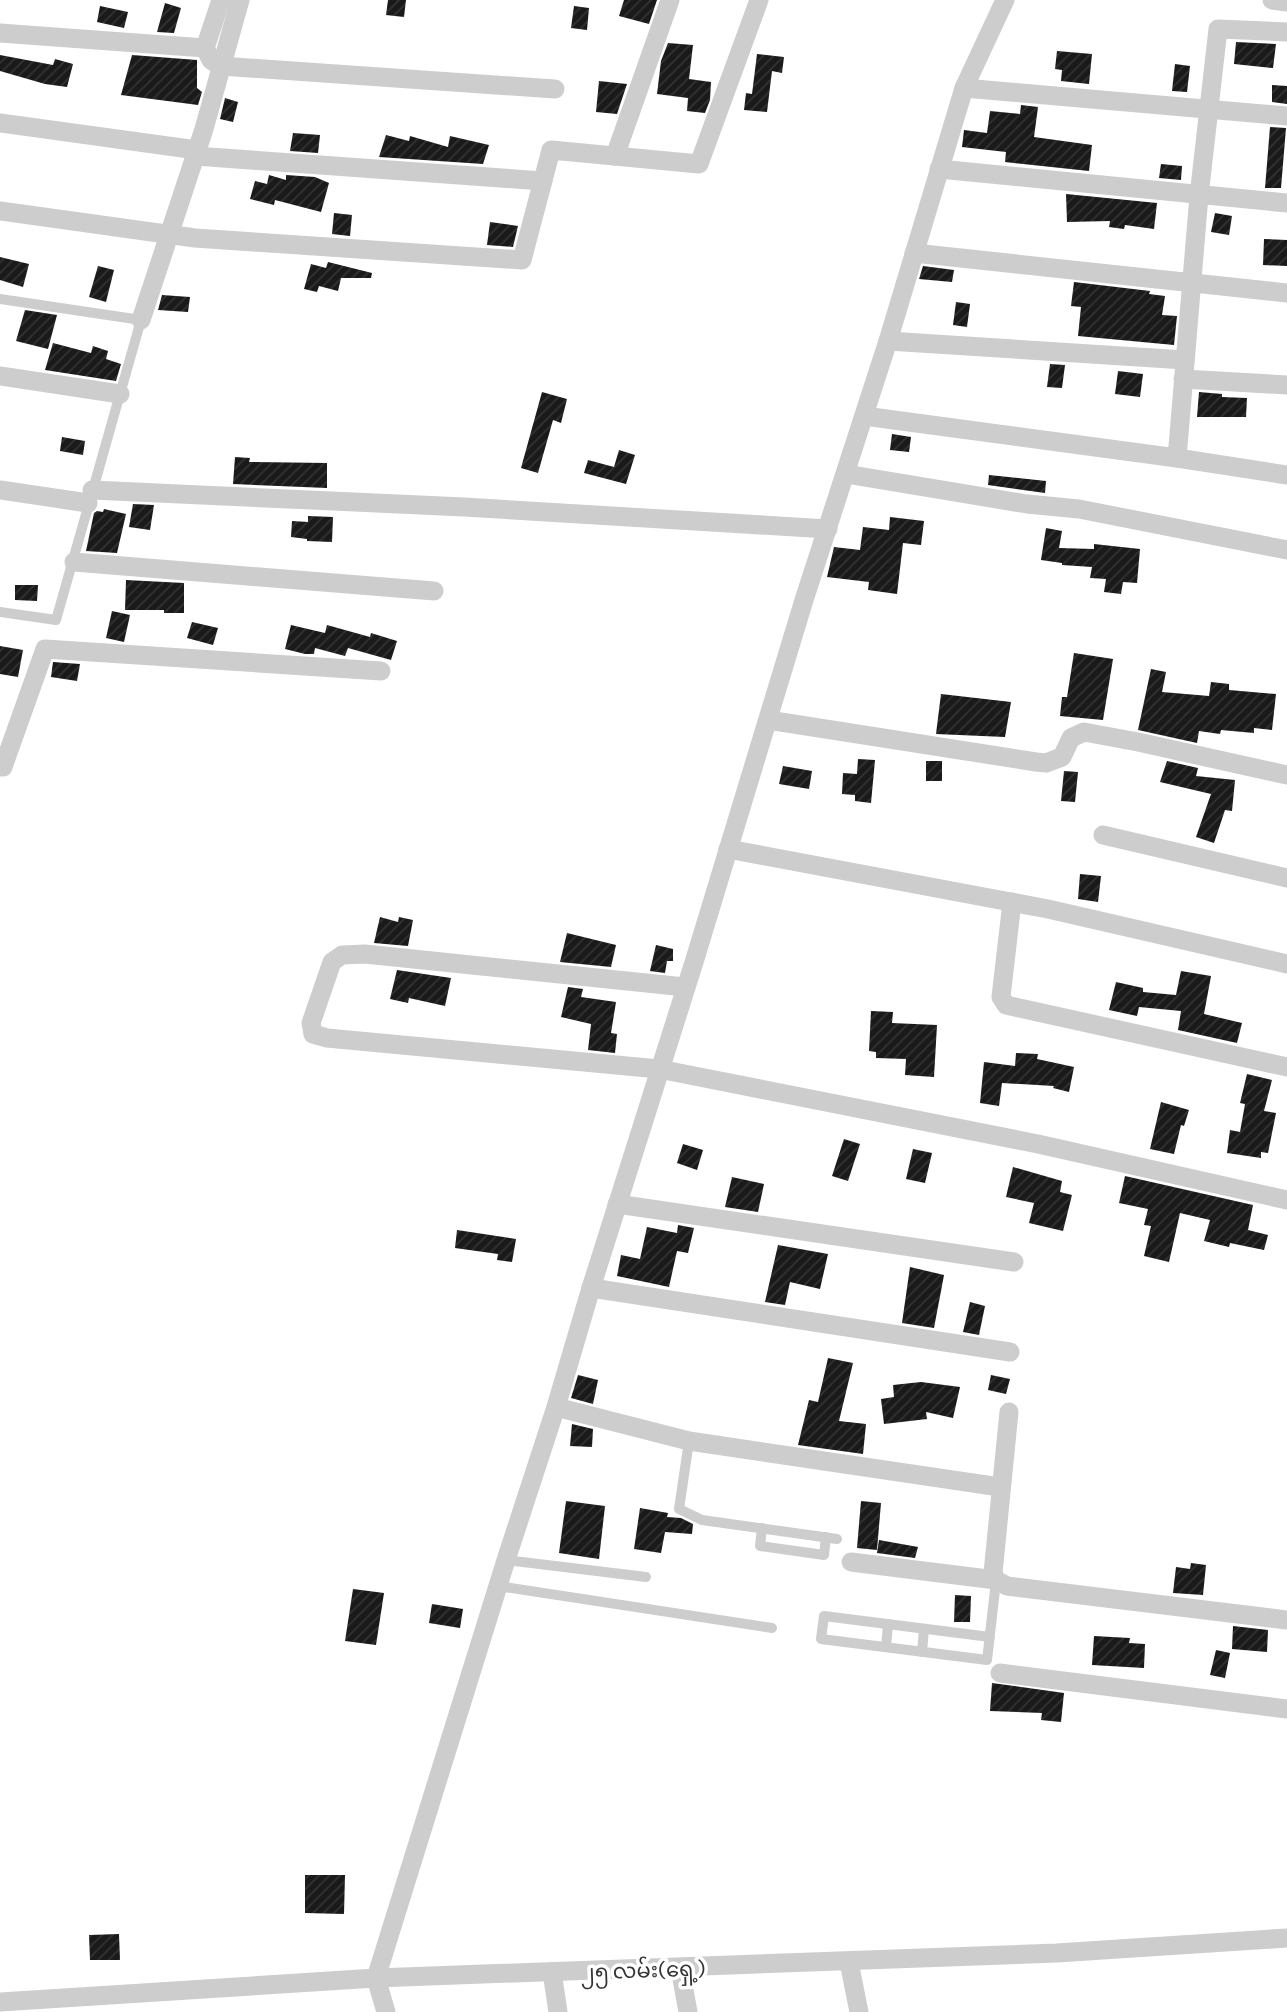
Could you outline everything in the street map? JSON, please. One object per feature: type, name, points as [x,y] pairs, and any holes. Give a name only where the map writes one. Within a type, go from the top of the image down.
[{"type":"street","points":[[221,0],[205,48],[211,60],[221,66],[555,89]]},
{"type":"street","points":[[141,320],[196,153],[240,0]]},
{"type":"street","points":[[615,156],[670,0]]},
{"type":"street","points":[[0,211],[195,238],[522,260],[551,149],[699,164],[759,0]]},
{"type":"street","points":[[386,2012],[376,1978],[888,341],[964,88],[1005,0]]},
{"type":"street","points":[[1272,0],[1287,2]]},
{"type":"street","points":[[1177,458],[1199,196],[1218,29],[1287,33]]},
{"type":"street","points":[[0,33],[205,48]]},
{"type":"street","points":[[964,88],[1287,116]]},
{"type":"street","points":[[0,123],[196,153],[543,181]]},
{"type":"street","points":[[939,169],[1287,203]]},
{"type":"street","points":[[914,253],[1287,293]]},
{"type":"street","points":[[888,341],[1184,369],[1287,386]]},
{"type":"street","points":[[0,376],[120,394]]},
{"type":"street","points":[[864,416],[1287,475]]},
{"type":"street","points":[[846,474],[1027,504],[1079,509],[1287,550]]},
{"type":"street","points":[[0,490],[90,497],[478,508],[828,529]]},
{"type":"street","points":[[74,562],[434,591]]},
{"type":"street","points":[[1,770],[45,649],[381,671]]},
{"type":"street","points":[[768,720],[1046,763],[1062,757],[1071,738],[1084,732],[1287,775]]},
{"type":"street","points":[[1103,835],[1287,878]]},
{"type":"street","points":[[728,849],[1012,902],[1287,964]]},
{"type":"street","points":[[1012,902],[1001,997],[1006,1005],[1287,1066]]},
{"type":"street","points":[[685,987],[365,954],[342,956],[332,962],[311,1023],[313,1034],[327,1038],[659,1069],[1038,1144],[1287,1200]]},
{"type":"street","points":[[617,1204],[1014,1262]]},
{"type":"street","points":[[590,1288],[1010,1352]]},
{"type":"street","points":[[556,1407],[689,1441],[1000,1488]]},
{"type":"street","points":[[996,1580],[993,1573],[1009,1412]]},
{"type":"street","points":[[850,1562],[996,1580],[1007,1586],[1287,1620]]},
{"type":"street","points":[[1000,1673],[1287,1709]]},
{"type":"street","name":"၂၅ လမ်း(ရှေ့)","points":[[0,2002],[89,2005],[376,1978],[1057,1953],[1287,1938]]},
{"type":"street","points":[[849,1962],[859,2012]]},
{"type":"street","points":[[680,1968],[688,2012]]},
{"type":"street","points":[[552,1972],[558,2012]]},
{"type":"lane","points":[[0,299],[141,320],[56,620],[0,612]]},
{"type":"lane","points":[[689,1441],[680,1509],[702,1520],[837,1539]]},
{"type":"lane","points":[[762,1528],[760,1546],[824,1555],[826,1537]]},
{"type":"lane","points":[[506,1560],[646,1577]]},
{"type":"lane","points":[[990,1637],[824,1616],[821,1639],[987,1660],[990,1637],[996,1580]]},
{"type":"lane","points":[[498,1586],[772,1628]]},
{"type":"lane","points":[[886,1647],[888,1624]]},
{"type":"lane","points":[[922,1652],[924,1629]]},
{"type":"building","points":[[388,0],[406,0],[404,17],[386,15]]},
{"type":"building","points":[[624,0],[657,0],[649,24],[619,16]]},
{"type":"building","points":[[165,3],[181,8],[174,33],[157,32]]},
{"type":"building","points":[[100,6],[128,12],[124,28],[97,22]]},
{"type":"building","points":[[574,6],[589,8],[587,30],[571,28]]},
{"type":"building","points":[[1236,42],[1276,44],[1273,68],[1234,64]]},
{"type":"building","points":[[668,43],[693,45],[689,79],[711,82],[710,100],[705,113],[687,111],[688,98],[657,94],[661,61]]},
{"type":"building","points":[[1057,51],[1092,54],[1089,84],[1061,81],[1062,70],[1055,69]]},
{"type":"building","points":[[757,54],[784,57],[782,73],[772,71],[767,112],[744,110],[746,93],[752,94]]},
{"type":"building","points":[[0,55],[53,65],[55,59],[73,64],[67,87],[45,84],[0,71]]},
{"type":"building","points":[[132,55],[197,60],[197,88],[202,92],[198,105],[121,95]]},
{"type":"building","points":[[1175,64],[1190,66],[1187,92],[1172,91]]},
{"type":"building","points":[[599,81],[627,84],[617,114],[596,112]]},
{"type":"building","points":[[1272,85],[1287,86],[1287,104],[1272,102]]},
{"type":"building","points":[[225,98],[238,102],[233,122],[220,119]]},
{"type":"building","points":[[1021,105],[1038,107],[1034,137],[1092,145],[1089,171],[1005,162],[1006,152],[962,147],[964,130],[987,133],[990,111],[1020,114]]},
{"type":"building","points":[[1270,127],[1286,128],[1281,188],[1265,188]]},
{"type":"building","points":[[293,133],[320,135],[318,153],[290,151]]},
{"type":"building","points":[[386,135],[409,141],[410,136],[448,147],[450,136],[489,145],[483,164],[379,157]]},
{"type":"building","points":[[1161,164],[1182,166],[1181,180],[1159,178]]},
{"type":"building","points":[[269,175],[286,180],[286,175],[315,177],[329,183],[321,212],[275,200],[274,205],[250,199],[255,181],[267,184]]},
{"type":"building","points":[[1066,194],[1157,203],[1154,229],[1125,225],[1124,229],[1109,227],[1110,221],[1067,222]]},
{"type":"building","points":[[334,213],[352,215],[350,236],[332,234]]},
{"type":"building","points":[[1215,213],[1232,216],[1229,235],[1211,232]]},
{"type":"building","points":[[490,222],[518,226],[513,247],[487,245]]},
{"type":"building","points":[[1264,239],[1287,240],[1287,266],[1263,265]]},
{"type":"building","points":[[0,257],[29,264],[23,287],[0,280]]},
{"type":"building","points":[[328,262],[372,273],[371,278],[341,278],[338,291],[319,286],[317,292],[304,289],[311,264],[326,268]]},
{"type":"building","points":[[98,266],[114,270],[106,302],[89,297]]},
{"type":"building","points":[[923,266],[954,270],[952,282],[919,279]]},
{"type":"building","points":[[1074,282],[1150,291],[1149,294],[1165,296],[1162,315],[1177,316],[1174,345],[1078,336],[1081,307],[1071,306]]},
{"type":"building","points":[[162,295],[190,297],[188,312],[158,310]]},
{"type":"building","points":[[956,302],[970,304],[967,327],[953,325]]},
{"type":"building","points":[[25,310],[57,315],[48,349],[16,341]]},
{"type":"building","points":[[53,343],[91,353],[93,346],[108,351],[106,359],[121,364],[116,381],[45,370]]},
{"type":"building","points":[[1050,364],[1065,365],[1062,388],[1047,387]]},
{"type":"building","points":[[1118,371],[1143,374],[1140,397],[1115,394]]},
{"type":"building","points":[[542,392],[567,399],[561,423],[553,420],[538,473],[521,468]]},
{"type":"building","points":[[1199,392],[1222,394],[1222,397],[1247,398],[1246,417],[1197,417]]},
{"type":"building","points":[[892,434],[911,437],[909,452],[890,450]]},
{"type":"building","points":[[62,437],[85,441],[83,455],[60,451]]},
{"type":"building","points":[[619,450],[635,455],[626,484],[584,473],[588,460],[614,467]]},
{"type":"building","points":[[235,457],[250,458],[249,462],[327,463],[327,488],[233,484]]},
{"type":"building","points":[[989,475],[1046,481],[1045,493],[988,485]]},
{"type":"building","points":[[133,504],[154,505],[150,530],[129,527]]},
{"type":"building","points":[[104,509],[126,514],[117,553],[86,551],[94,513],[103,512]]},
{"type":"building","points":[[308,516],[333,517],[332,542],[291,537],[292,521],[308,522]]},
{"type":"building","points":[[890,517],[924,521],[921,545],[903,543],[897,594],[868,590],[869,582],[827,577],[834,547],[860,550],[863,527],[889,530]]},
{"type":"building","points":[[1046,528],[1062,531],[1059,548],[1094,549],[1094,544],[1140,549],[1137,583],[1123,582],[1121,594],[1104,592],[1106,579],[1090,578],[1092,567],[1041,560]]},
{"type":"building","points":[[126,580],[184,583],[184,613],[125,610]]},
{"type":"building","points":[[15,585],[38,585],[37,601],[15,600]]},
{"type":"building","points":[[112,611],[130,615],[124,642],[106,638]]},
{"type":"building","points":[[192,622],[218,628],[213,645],[187,638]]},
{"type":"building","points":[[291,625],[325,633],[327,625],[370,637],[371,633],[397,641],[391,660],[348,648],[345,656],[315,648],[314,654],[305,654],[285,649]]},
{"type":"building","points":[[0,646],[23,650],[18,677],[0,674]]},
{"type":"building","points":[[1074,653],[1113,659],[1103,720],[1060,716],[1062,697],[1067,697]]},
{"type":"building","points":[[53,662],[80,664],[77,681],[51,677]]},
{"type":"building","points":[[1151,669],[1166,672],[1162,692],[1209,696],[1211,682],[1229,684],[1229,690],[1276,694],[1272,730],[1254,728],[1254,733],[1221,730],[1220,734],[1199,731],[1197,743],[1138,730]]},
{"type":"building","points":[[941,694],[1011,702],[1005,737],[936,734]]},
{"type":"building","points":[[858,759],[875,760],[871,803],[855,801],[855,795],[842,794],[843,773],[857,774]]},
{"type":"building","points":[[926,761],[942,761],[942,781],[926,781]]},
{"type":"building","points":[[1167,761],[1198,768],[1196,776],[1235,780],[1232,811],[1225,810],[1214,843],[1196,837],[1211,794],[1160,782]]},
{"type":"building","points":[[783,766],[812,771],[809,789],[779,784]]},
{"type":"building","points":[[1064,771],[1078,772],[1075,802],[1061,801]]},
{"type":"building","points":[[1080,874],[1101,876],[1098,902],[1078,899]]},
{"type":"building","points":[[380,917],[398,922],[399,917],[413,920],[408,946],[374,943]]},
{"type":"building","points":[[567,933],[616,945],[611,967],[560,962]]},
{"type":"building","points":[[656,945],[673,949],[673,961],[667,961],[665,973],[650,971]]},
{"type":"building","points":[[397,970],[451,978],[445,1006],[409,998],[408,1003],[390,999]]},
{"type":"building","points":[[1181,971],[1211,976],[1204,1014],[1242,1023],[1237,1043],[1178,1030],[1181,1011],[1139,1007],[1137,1016],[1109,1010],[1116,982],[1143,988],[1143,992],[1176,995]]},
{"type":"building","points":[[568,987],[583,989],[581,997],[616,1002],[611,1033],[617,1034],[615,1053],[588,1050],[591,1024],[561,1017]]},
{"type":"building","points":[[871,1011],[893,1012],[892,1023],[937,1025],[934,1077],[905,1075],[906,1059],[876,1058],[876,1052],[869,1051]]},
{"type":"building","points":[[1016,1053],[1038,1054],[1037,1059],[1074,1067],[1069,1092],[1053,1088],[1054,1086],[1002,1083],[999,1106],[980,1103],[984,1062],[1015,1066]]},
{"type":"building","points":[[1247,1074],[1272,1080],[1264,1111],[1276,1113],[1268,1153],[1261,1152],[1261,1158],[1227,1153],[1230,1130],[1240,1132],[1245,1104],[1240,1103]]},
{"type":"building","points":[[1161,1102],[1189,1110],[1184,1126],[1181,1125],[1174,1154],[1150,1149]]},
{"type":"building","points":[[844,1139],[860,1144],[848,1181],[832,1176]]},
{"type":"building","points":[[683,1144],[703,1150],[697,1170],[677,1163]]},
{"type":"building","points":[[913,1149],[932,1153],[925,1183],[906,1179]]},
{"type":"building","points":[[1013,1167],[1062,1181],[1060,1192],[1072,1195],[1063,1231],[1029,1223],[1034,1203],[1006,1197]]},
{"type":"building","points":[[1125,1176],[1253,1205],[1248,1230],[1268,1235],[1264,1250],[1230,1243],[1229,1247],[1204,1241],[1210,1220],[1180,1213],[1169,1262],[1144,1256],[1151,1226],[1144,1225],[1148,1209],[1119,1203]]},
{"type":"building","points":[[732,1177],[764,1184],[758,1212],[725,1207]]},
{"type":"building","points":[[678,1225],[694,1228],[688,1253],[677,1251],[669,1287],[617,1276],[621,1255],[640,1259],[647,1227],[677,1233]]},
{"type":"building","points":[[457,1230],[516,1239],[512,1262],[497,1260],[498,1254],[455,1248]]},
{"type":"building","points":[[778,1245],[828,1254],[820,1289],[790,1282],[785,1305],[765,1302]]},
{"type":"building","points":[[910,1267],[944,1275],[934,1328],[902,1323]]},
{"type":"building","points":[[970,1302],[985,1306],[979,1335],[963,1332]]},
{"type":"building","points":[[828,1358],[853,1363],[839,1421],[866,1424],[863,1454],[798,1445],[809,1400],[818,1402]]},
{"type":"building","points":[[578,1375],[598,1380],[593,1404],[571,1398]]},
{"type":"building","points":[[991,1375],[1010,1379],[1006,1394],[988,1390]]},
{"type":"building","points":[[921,1382],[960,1387],[953,1418],[926,1412],[927,1419],[884,1424],[881,1399],[894,1397],[893,1385]]},
{"type":"building","points":[[572,1424],[593,1429],[592,1447],[570,1446]]},
{"type":"building","points":[[566,1501],[605,1506],[599,1559],[559,1553]]},
{"type":"building","points":[[861,1501],[881,1503],[877,1550],[857,1548]]},
{"type":"building","points":[[640,1508],[668,1513],[667,1517],[681,1518],[693,1524],[692,1534],[665,1532],[661,1553],[634,1549]]},
{"type":"building","points":[[879,1540],[918,1547],[915,1558],[877,1553]]},
{"type":"building","points":[[1191,1563],[1206,1565],[1203,1595],[1173,1593],[1176,1567],[1190,1569]]},
{"type":"building","points":[[353,1589],[384,1593],[376,1645],[345,1641]]},
{"type":"building","points":[[955,1595],[971,1596],[970,1622],[954,1622]]},
{"type":"building","points":[[432,1604],[463,1609],[460,1628],[429,1623]]},
{"type":"building","points":[[1233,1626],[1268,1630],[1267,1652],[1232,1649]]},
{"type":"building","points":[[1094,1636],[1130,1638],[1129,1643],[1145,1644],[1144,1668],[1092,1665]]},
{"type":"building","points":[[1216,1650],[1230,1653],[1225,1678],[1210,1675]]},
{"type":"building","points":[[992,1683],[1064,1693],[1061,1722],[1041,1720],[1042,1713],[990,1711]]},
{"type":"building","points":[[305,1875],[345,1875],[344,1914],[305,1913]]},
{"type":"building","points":[[119,1934],[120,1960],[90,1960],[89,1935]]}]
